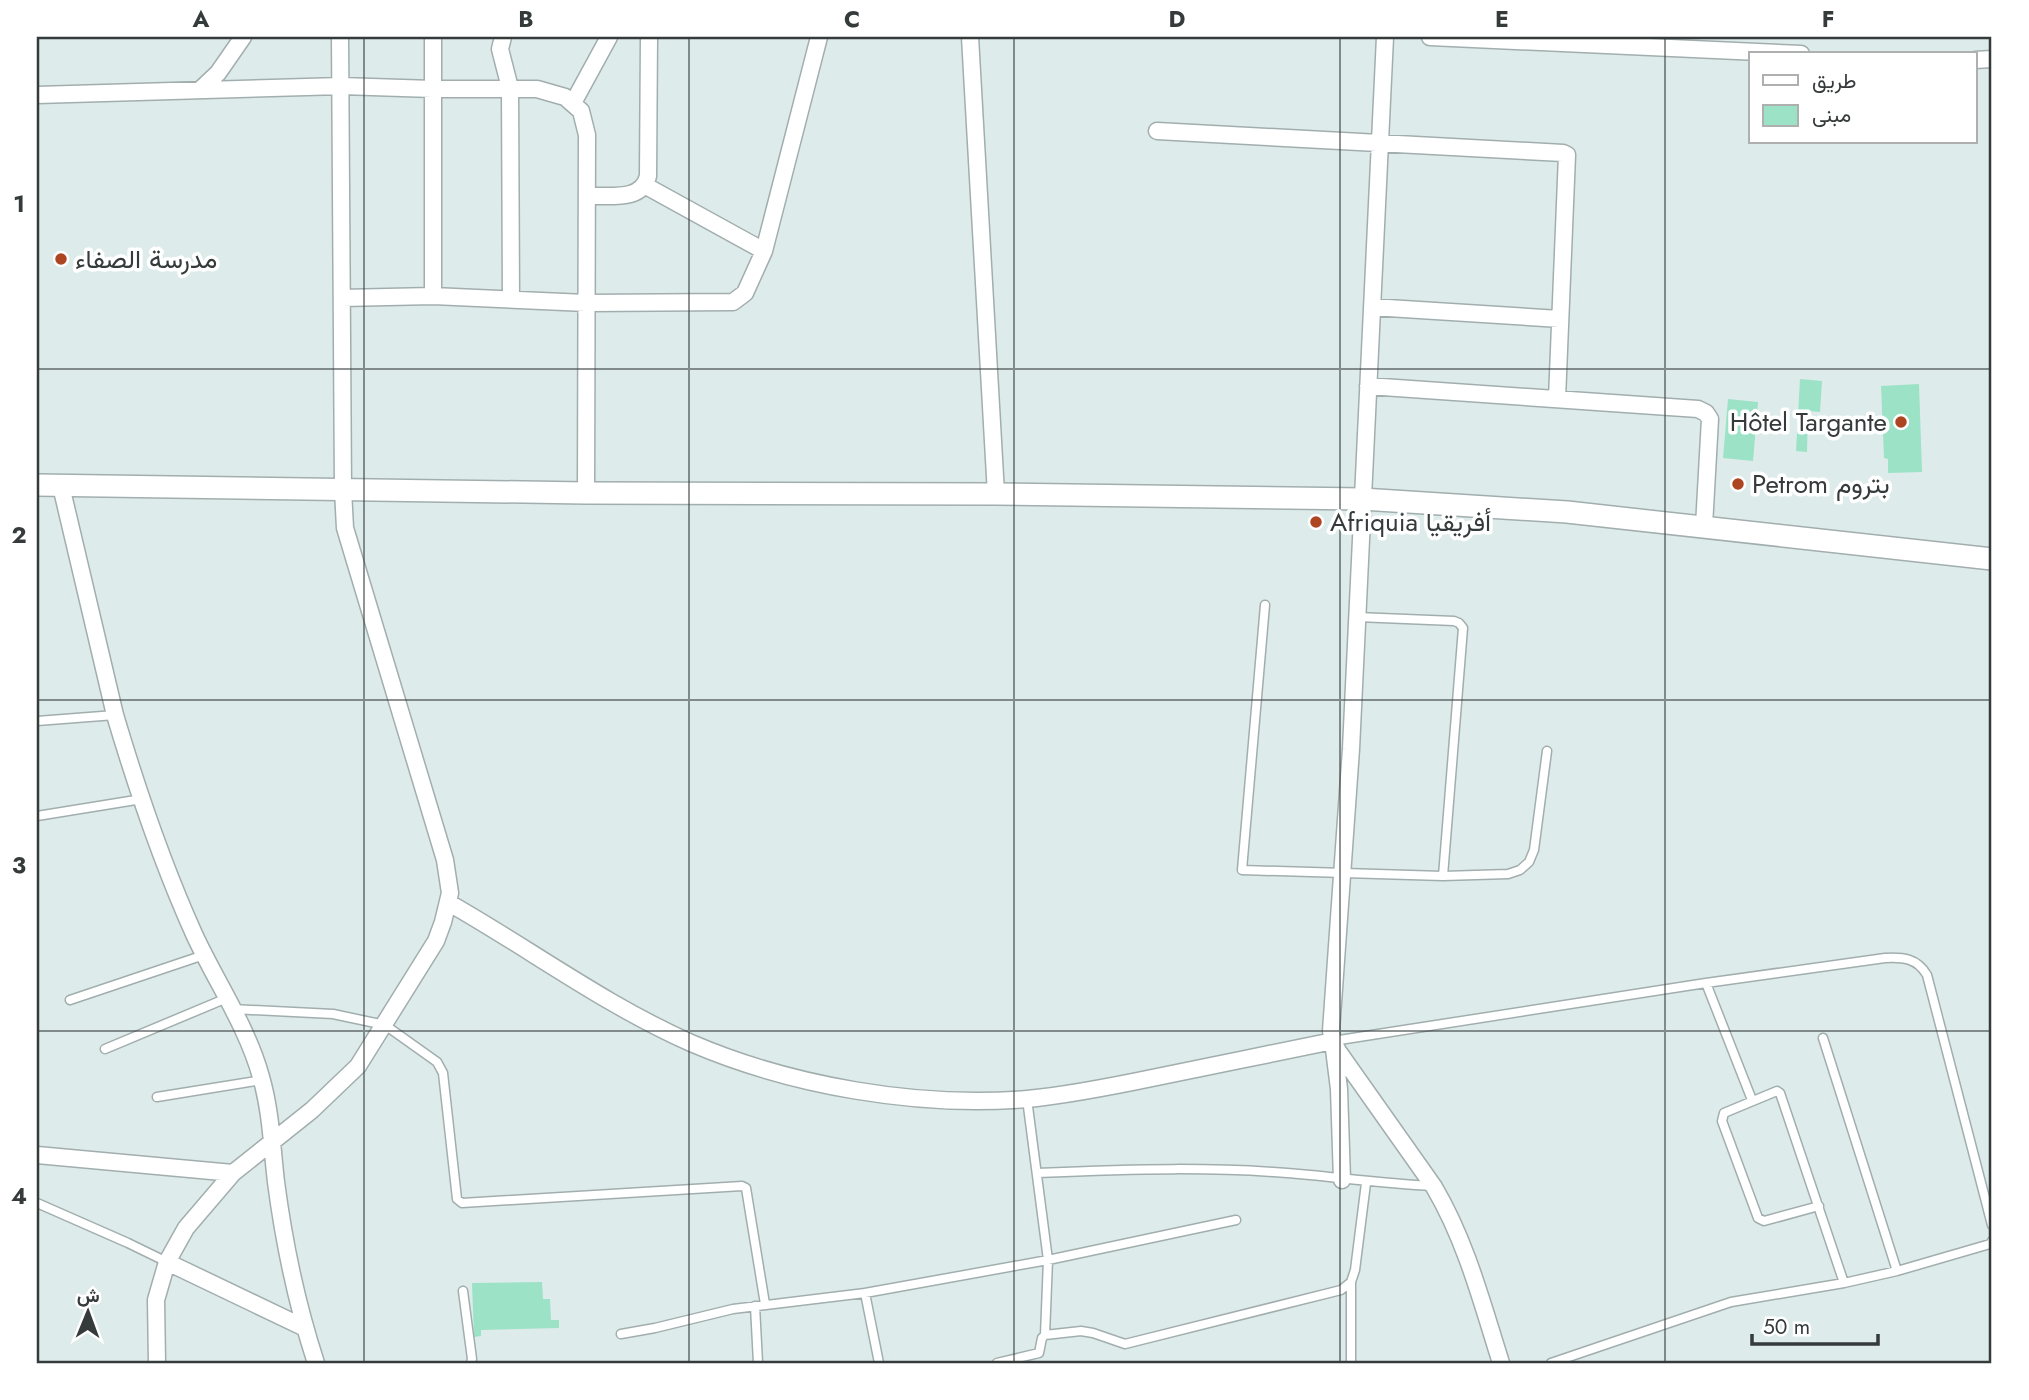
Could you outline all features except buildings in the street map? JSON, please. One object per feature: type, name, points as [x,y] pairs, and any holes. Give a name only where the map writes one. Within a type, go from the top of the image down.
[{"type":"main road","points":[[37,485],[586,493],[996,494],[1362,499],[1567,512],[1992,559]]},
{"type":"street","points":[[200,90],[218,73],[243,37]]},
{"type":"street","points":[[157,1363],[156,1300],[167,1262],[186,1228],[233,1173],[338,1086],[358,1066],[436,941],[449,903],[449,879],[445,860],[349,544],[344,519],[340,37]]},
{"type":"street","points":[[433,37],[433,296]]},
{"type":"street","points":[[503,37],[500,49],[510,89],[511,299]]},
{"type":"street","points":[[573,103],[609,37]]},
{"type":"street","points":[[587,196],[638,194],[646,186],[649,37]]},
{"type":"street","points":[[342,298],[433,296],[586,303],[733,302],[746,293],[764,251],[819,37]]},
{"type":"street","points":[[970,37],[996,494]]},
{"type":"street","points":[[1342,1180],[1340,1102],[1331,1021],[1343,875],[1385,37]]},
{"type":"street","points":[[1430,37],[1757,52]]},
{"type":"street","points":[[37,95],[341,86],[537,89],[565,97],[582,111],[587,135],[586,493]]},
{"type":"street","points":[[1157,131],[1567,155],[1557,399]]},
{"type":"street","points":[[646,186],[764,251]]},
{"type":"street","points":[[1372,307],[1560,318]]},
{"type":"street","points":[[1368,386],[1698,409],[1710,419],[1704,526]]},
{"type":"street","points":[[61,486],[115,715],[142,799],[175,891],[204,955],[252,1047],[262,1080],[279,1197],[304,1328],[316,1363]]},
{"type":"street","points":[[449,903],[638,1017],[692,1043],[741,1062],[812,1081],[877,1093],[949,1101],[1027,1099],[1100,1088],[1333,1041]]},
{"type":"street","points":[[1333,1041],[1364,1090],[1446,1206],[1466,1255],[1501,1363]]},
{"type":"street","points":[[37,1155],[233,1173]]},
{"type":"street","points":[[167,1262],[304,1328]]},
{"type":"lane","points":[[1265,605],[1242,870],[1443,876],[1508,874],[1520,870],[1529,862],[1534,850],[1547,751]]},
{"type":"lane","points":[[1357,617],[1454,621],[1462,625],[1443,876]]},
{"type":"lane","points":[[37,721],[115,715]]},
{"type":"lane","points":[[37,816],[142,799]]},
{"type":"lane","points":[[70,1000],[204,955]]},
{"type":"lane","points":[[1333,1041],[1706,983],[1885,958],[1912,960],[1922,965],[1927,975],[1992,1225]]},
{"type":"lane","points":[[1706,983],[1752,1100]]},
{"type":"lane","points":[[106,1049],[230,1003],[333,1014],[385,1025],[437,1062],[441,1068],[459,1201],[466,1204],[742,1186],[746,1188],[765,1304]]},
{"type":"lane","points":[[1823,1038],[1897,1271]]},
{"type":"lane","points":[[158,1097],[262,1080]]},
{"type":"lane","points":[[1819,1206],[1764,1221],[1758,1218],[1722,1116],[1724,1113],[1777,1091],[1780,1093],[1819,1206],[1844,1283]]},
{"type":"lane","points":[[997,1363],[1039,1353],[1045,1335],[1048,1260],[1027,1099]]},
{"type":"lane","points":[[1037,1173],[1158,1169],[1310,1175],[1366,1183],[1434,1186]]},
{"type":"lane","points":[[1351,1363],[1351,1282],[1366,1183]]},
{"type":"lane","points":[[37,1203],[167,1262]]},
{"type":"lane","points":[[621,1334],[765,1304],[866,1293],[1048,1260],[1236,1220]]},
{"type":"lane","points":[[1551,1363],[1731,1301],[1844,1283],[1897,1271],[1990,1244],[1992,1241]]},
{"type":"lane","points":[[1045,1335],[1081,1331],[1125,1344],[1342,1290],[1351,1282]]},
{"type":"lane","points":[[463,1291],[471,1363]]},
{"type":"lane","points":[[866,1293],[879,1363]]},
{"type":"lane","points":[[755,1306],[758,1363]]},
{"type":"place","name":"مدرسة الصفاء","points":[[61,259]]},
{"type":"place","name":"Hôtel Targante","points":[[1901,422]]},
{"type":"place","name":"Petrom بتروم","points":[[1738,484]]},
{"type":"place","name":"Afriquia أفريقيا","points":[[1316,522]]}]
